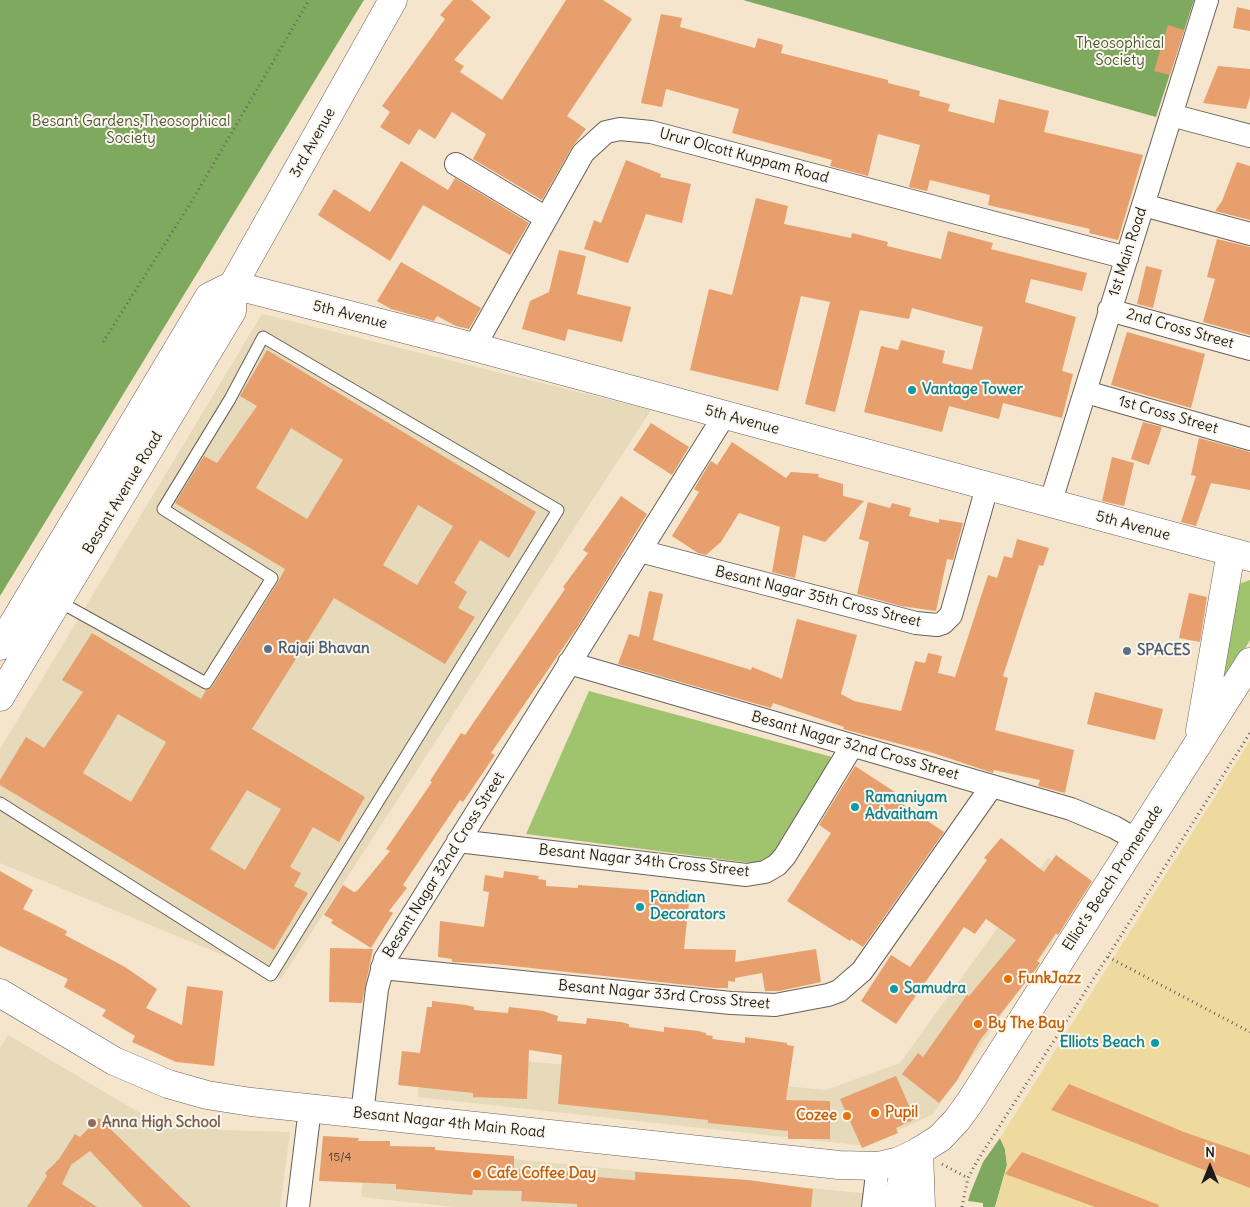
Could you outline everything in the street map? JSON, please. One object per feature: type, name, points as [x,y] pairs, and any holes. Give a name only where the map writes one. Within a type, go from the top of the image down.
[{"type":"street","name":"3rd Avenue","points":[[233,285],[392,0]]},
{"type":"street","name":"1st Main Road","points":[[1050,504],[1207,0]]},
{"type":"street","points":[[1171,115],[1250,136]]},
{"type":"street","name":"Urur Olcott Kuppam Road","points":[[474,347],[583,153],[606,132],[620,129],[636,129],[1126,258]]},
{"type":"street","points":[[456,164],[546,218]]},
{"type":"street","points":[[1143,205],[1250,234]]},
{"type":"street","name":"5th Avenue","points":[[233,285],[474,347],[1241,555]]},
{"type":"street","name":"Besant Avenue Road","points":[[0,697],[232,311],[233,285]]},
{"type":"street","points":[[0,646],[209,297],[233,285]]},
{"type":"street","name":"2nd Cross Street","points":[[1110,310],[1250,349]]},
{"type":"street","name":"1st Cross Street","points":[[1086,392],[1250,439]]},
{"type":"street","name":"Besant Nagar 32nd Cross Street","points":[[362,1114],[377,989],[382,968],[397,939],[724,416]]},
{"type":"street","name":"Besant Nagar 35th Cross Street","points":[[640,551],[916,623],[937,625],[949,620],[951,615],[987,487]]},
{"type":"street","name":"Elliot's Beach Promenade","points":[[1197,745],[1241,555]]},
{"type":"street","name":"Elliot's Beach Promenade","points":[[896,1207],[905,1170],[918,1151],[933,1143],[948,1130],[966,1108],[1250,662]]},
{"type":"street","name":"Besant Nagar 32nd Cross Street","points":[[569,663],[1072,809],[1114,827],[1137,840]]},
{"type":"street","name":"Besant Nagar 34th Cross Street","points":[[458,841],[746,875],[765,872],[777,865],[785,856],[852,746]]},
{"type":"street","name":"Besant Nagar 33rd Cross Street","points":[[382,968],[706,1002],[775,1005],[814,1000],[839,991],[862,971],[992,786]]},
{"type":"street","name":"Besant Nagar 4th Main Road","points":[[0,993],[114,1061],[168,1084],[207,1094],[362,1114],[839,1165],[878,1166],[899,1161],[918,1151]]},
{"type":"street","points":[[298,1207],[310,1108]]},
{"type":"street","points":[[918,1151],[921,1207]]},
{"type":"street","points":[[873,1207],[878,1166]]},
{"type":"lane","points":[[0,803],[271,975],[558,510],[263,337],[230,399],[163,509],[272,578],[206,682],[58,600]]},
{"type":"path","points":[[103,342],[192,198],[308,0]]},
{"type":"path","points":[[962,1207],[968,1178],[1250,733]]},
{"type":"path","points":[[1108,957],[1250,1032]]},
{"type":"path","points":[[1002,1123],[1007,1126]]},
{"type":"shaded area","points":[[262,314],[651,410],[281,979],[0,863],[0,749]]},
{"type":"shaded area","points":[[1048,858],[1091,885],[933,1114],[866,1146],[418,1097],[421,1051],[826,1090],[900,1063]]},
{"type":"shaded area","name":"Anna High School","points":[[8,1035],[147,1117],[222,1130],[290,1132],[280,1207],[0,1207],[0,1048]]},
{"type":"shaded area","points":[[368,1145],[881,1195],[880,1207],[454,1207],[361,1197]]},
{"type":"green space","name":"Besant Gardens,Theosophical Society","points":[[0,0],[364,0],[0,596]]},
{"type":"green space","name":"Theosophical Society","points":[[743,0],[1194,0],[1156,117]]},
{"type":"green space","points":[[1250,580],[1250,640],[1221,691],[1239,584]]},
{"type":"green space","points":[[589,691],[832,757],[767,865],[526,834]]},
{"type":"green space","points":[[1000,1138],[1005,1149],[1007,1165],[995,1207],[983,1207],[983,1203],[968,1201],[983,1162]]},
{"type":"sand","name":"Elliots Beach","points":[[1250,741],[1250,1207],[995,1207],[1007,1165],[1005,1149],[1000,1138]]},
{"type":"building","points":[[453,0],[471,0],[491,17],[454,60],[464,66],[460,72],[502,100],[566,0],[603,0],[632,19],[567,116],[586,129],[572,147],[542,200],[473,159],[486,134],[452,112],[435,139],[419,129],[409,145],[380,127],[390,112],[382,106],[445,19],[440,15]]},
{"type":"building","points":[[1237,7],[1250,10],[1250,31],[1233,28]]},
{"type":"building","points":[[661,14],[682,18],[680,27],[755,48],[758,38],[783,45],[781,53],[888,80],[888,83],[920,91],[919,96],[950,104],[948,111],[994,123],[999,99],[1049,111],[1044,132],[1143,155],[1118,240],[1089,233],[1090,229],[988,205],[990,195],[930,180],[927,191],[909,187],[920,145],[878,134],[868,176],[830,166],[832,160],[732,133],[739,109],[666,89],[662,107],[641,103]]},
{"type":"building","points":[[1168,25],[1184,30],[1170,75],[1154,71]]},
{"type":"building","points":[[1218,66],[1250,69],[1250,97],[1246,109],[1203,103]]},
{"type":"building","points":[[626,160],[661,174],[660,177],[691,184],[682,223],[646,214],[628,263],[584,249],[594,220],[601,223]]},
{"type":"building","points":[[401,161],[448,190],[455,178],[529,223],[510,255],[423,205],[390,261],[318,215],[334,189],[370,212]]},
{"type":"building","points":[[1237,162],[1250,166],[1250,220],[1215,211],[1222,201]]},
{"type":"building","points":[[756,198],[788,206],[784,224],[851,238],[852,233],[888,242],[887,246],[941,259],[948,231],[993,243],[991,249],[1087,273],[1082,291],[1031,279],[1025,302],[1076,317],[1062,371],[1073,374],[1062,418],[1003,403],[999,419],[949,406],[942,432],[864,412],[881,346],[898,350],[901,340],[945,351],[942,363],[972,370],[983,327],[912,308],[909,319],[860,310],[835,412],[805,404],[830,302],[801,296],[778,391],[690,370],[709,289],[732,295]]},
{"type":"building","points":[[1217,239],[1250,247],[1250,335],[1203,322],[1215,279],[1207,277]]},
{"type":"building","points":[[559,250],[586,256],[577,294],[631,307],[622,342],[568,329],[565,341],[522,329],[530,301],[549,292]]},
{"type":"building","points":[[401,262],[481,308],[469,329],[456,326],[437,316],[434,321],[391,309],[377,301]]},
{"type":"building","points":[[1146,266],[1162,270],[1153,308],[1137,304]]},
{"type":"building","points":[[1127,332],[1205,354],[1191,408],[1111,385]]},
{"type":"building","name":"Rajaji Bhavan","points":[[267,350],[536,512],[509,558],[480,540],[454,583],[467,592],[458,608],[475,617],[445,664],[334,598],[252,729],[365,797],[339,842],[313,827],[290,867],[301,873],[294,886],[308,893],[274,950],[0,785],[0,780],[26,737],[44,748],[83,692],[62,680],[92,633],[201,699],[206,690],[212,687],[278,582],[285,569],[175,503],[204,456],[217,463],[257,406],[240,396]],"holes":[[[291,428],[343,460],[307,519],[256,488]],[[418,505],[453,526],[417,585],[383,565]],[[118,714],[166,742],[131,802],[83,773]],[[247,790],[281,809],[245,870],[210,849]]]},
{"type":"building","points":[[1143,422],[1162,427],[1149,465],[1131,459]]},
{"type":"building","points":[[651,423],[689,447],[672,475],[633,450]]},
{"type":"building","points":[[1199,438],[1250,452],[1250,490],[1211,483],[1196,526],[1181,522],[1196,476],[1191,475]]},
{"type":"building","points":[[732,442],[786,478],[791,472],[819,474],[818,477],[843,484],[843,496],[864,501],[825,542],[803,535],[795,578],[772,572],[780,527],[739,513],[721,542],[706,555],[698,553],[672,536],[699,492],[694,489],[711,461],[717,465]]},
{"type":"building","points":[[1112,457],[1134,463],[1124,506],[1102,501]]},
{"type":"building","points":[[621,496],[647,514],[578,626],[491,753],[495,755],[463,802],[460,800],[403,885],[407,888],[389,911],[393,913],[371,948],[331,923],[333,920],[324,915],[343,885],[354,892],[357,891],[390,851],[386,849],[432,782],[430,781],[461,733],[465,735],[565,589],[563,587],[588,553],[583,550]]},
{"type":"building","points":[[868,502],[890,508],[892,503],[911,508],[909,516],[939,523],[939,519],[963,523],[953,560],[947,559],[936,611],[901,606],[857,594],[869,542],[859,539]]},
{"type":"building","points":[[1017,539],[1049,548],[1043,566],[1039,565],[1003,676],[1008,678],[995,730],[1074,750],[1065,793],[1038,786],[1040,780],[994,770],[993,773],[930,752],[843,729],[844,727],[773,703],[771,708],[618,664],[629,634],[639,637],[649,591],[663,594],[653,640],[751,670],[752,667],[782,679],[797,619],[857,635],[841,694],[854,701],[901,711],[915,661],[925,663],[928,653],[942,656],[938,673],[955,677],[988,575],[997,578],[1004,556],[1012,558]]},
{"type":"building","points":[[1189,593],[1207,597],[1200,642],[1179,638]]},
{"type":"building","points":[[1095,692],[1163,709],[1155,740],[1087,724]]},
{"type":"building","points":[[855,766],[895,792],[892,797],[944,832],[863,947],[851,939],[850,941],[787,901],[831,833],[819,825]]},
{"type":"building","points":[[1001,838],[1044,872],[1056,855],[1092,881],[1058,935],[1056,933],[1037,961],[1040,963],[1036,969],[980,1040],[956,1082],[939,1103],[902,1074],[918,1053],[923,1057],[967,995],[969,996],[1016,940],[986,919],[975,934],[964,927],[896,1024],[861,1001],[891,955],[910,967],[987,860],[984,858]]},
{"type":"building","points":[[0,871],[33,890],[23,909],[67,931],[65,935],[125,967],[157,989],[146,1008],[182,1025],[187,986],[223,991],[214,1066],[176,1062],[132,1042],[135,1036],[102,1016],[106,1010],[64,987],[68,979],[0,946]]},
{"type":"building","points":[[504,871],[539,876],[538,879],[546,880],[546,886],[578,888],[578,885],[690,893],[684,949],[736,950],[735,962],[816,949],[821,982],[779,991],[765,991],[762,973],[735,978],[735,982],[728,981],[728,988],[715,988],[494,964],[452,962],[452,959],[438,957],[440,921],[484,927],[489,892],[483,891],[485,875],[503,878]]},
{"type":"building","points":[[330,948],[373,949],[362,1003],[329,1002]]},
{"type":"building","points":[[432,1001],[466,1005],[474,1007],[474,1010],[508,1013],[509,1007],[543,1011],[558,1016],[557,1021],[586,1024],[587,1018],[621,1022],[629,1024],[629,1027],[664,1032],[664,1027],[698,1031],[713,1036],[712,1039],[745,1043],[745,1037],[787,1043],[787,1045],[794,1046],[786,1100],[830,1101],[830,1139],[788,1139],[788,1131],[708,1123],[708,1120],[558,1104],[562,1055],[529,1050],[527,1099],[473,1097],[473,1093],[398,1085],[402,1051],[420,1053],[427,1007],[432,1007]]},
{"type":"building","points":[[896,1076],[915,1119],[896,1128],[898,1133],[862,1148],[840,1099]]},
{"type":"building","points":[[1069,1084],[1184,1132],[1250,1155],[1250,1188],[1051,1110]]},
{"type":"building","points":[[99,1118],[191,1207],[143,1207],[90,1151],[71,1165],[62,1184],[97,1207],[27,1207],[47,1176],[45,1173],[59,1159],[75,1134],[80,1137]]},
{"type":"building","points":[[323,1136],[359,1138],[358,1141],[390,1141],[390,1146],[435,1147],[435,1150],[514,1156],[514,1169],[570,1172],[570,1175],[635,1180],[635,1172],[748,1180],[813,1189],[811,1207],[577,1207],[577,1204],[521,1201],[522,1191],[473,1190],[472,1195],[396,1189],[396,1184],[319,1181]]},
{"type":"building","points":[[1022,1152],[1159,1205],[1158,1207],[1095,1207],[1005,1174]]},
{"type":"place","name":"Vantage Tower","points":[[912,390]]},
{"type":"place","name":"Rajaji Bhavan","points":[[268,649]]},
{"type":"place","name":"SPACES","points":[[1127,651]]},
{"type":"place","name":"Ramaniyam Advaitham","points":[[855,807]]},
{"type":"place","name":"Pandian Decorators","points":[[640,907]]},
{"type":"place","name":"FunkJazz","points":[[1008,979]]},
{"type":"place","name":"Samudra","points":[[894,989]]},
{"type":"place","name":"By The Bay","points":[[978,1024]]},
{"type":"place","name":"Elliots Beach","points":[[1155,1043]]},
{"type":"place","name":"Pupil","points":[[875,1113]]},
{"type":"place","name":"Cozee","points":[[847,1116]]},
{"type":"place","name":"Anna High School","points":[[92,1123]]},
{"type":"place","name":"Cafe Coffee Day","points":[[477,1174]]}]
